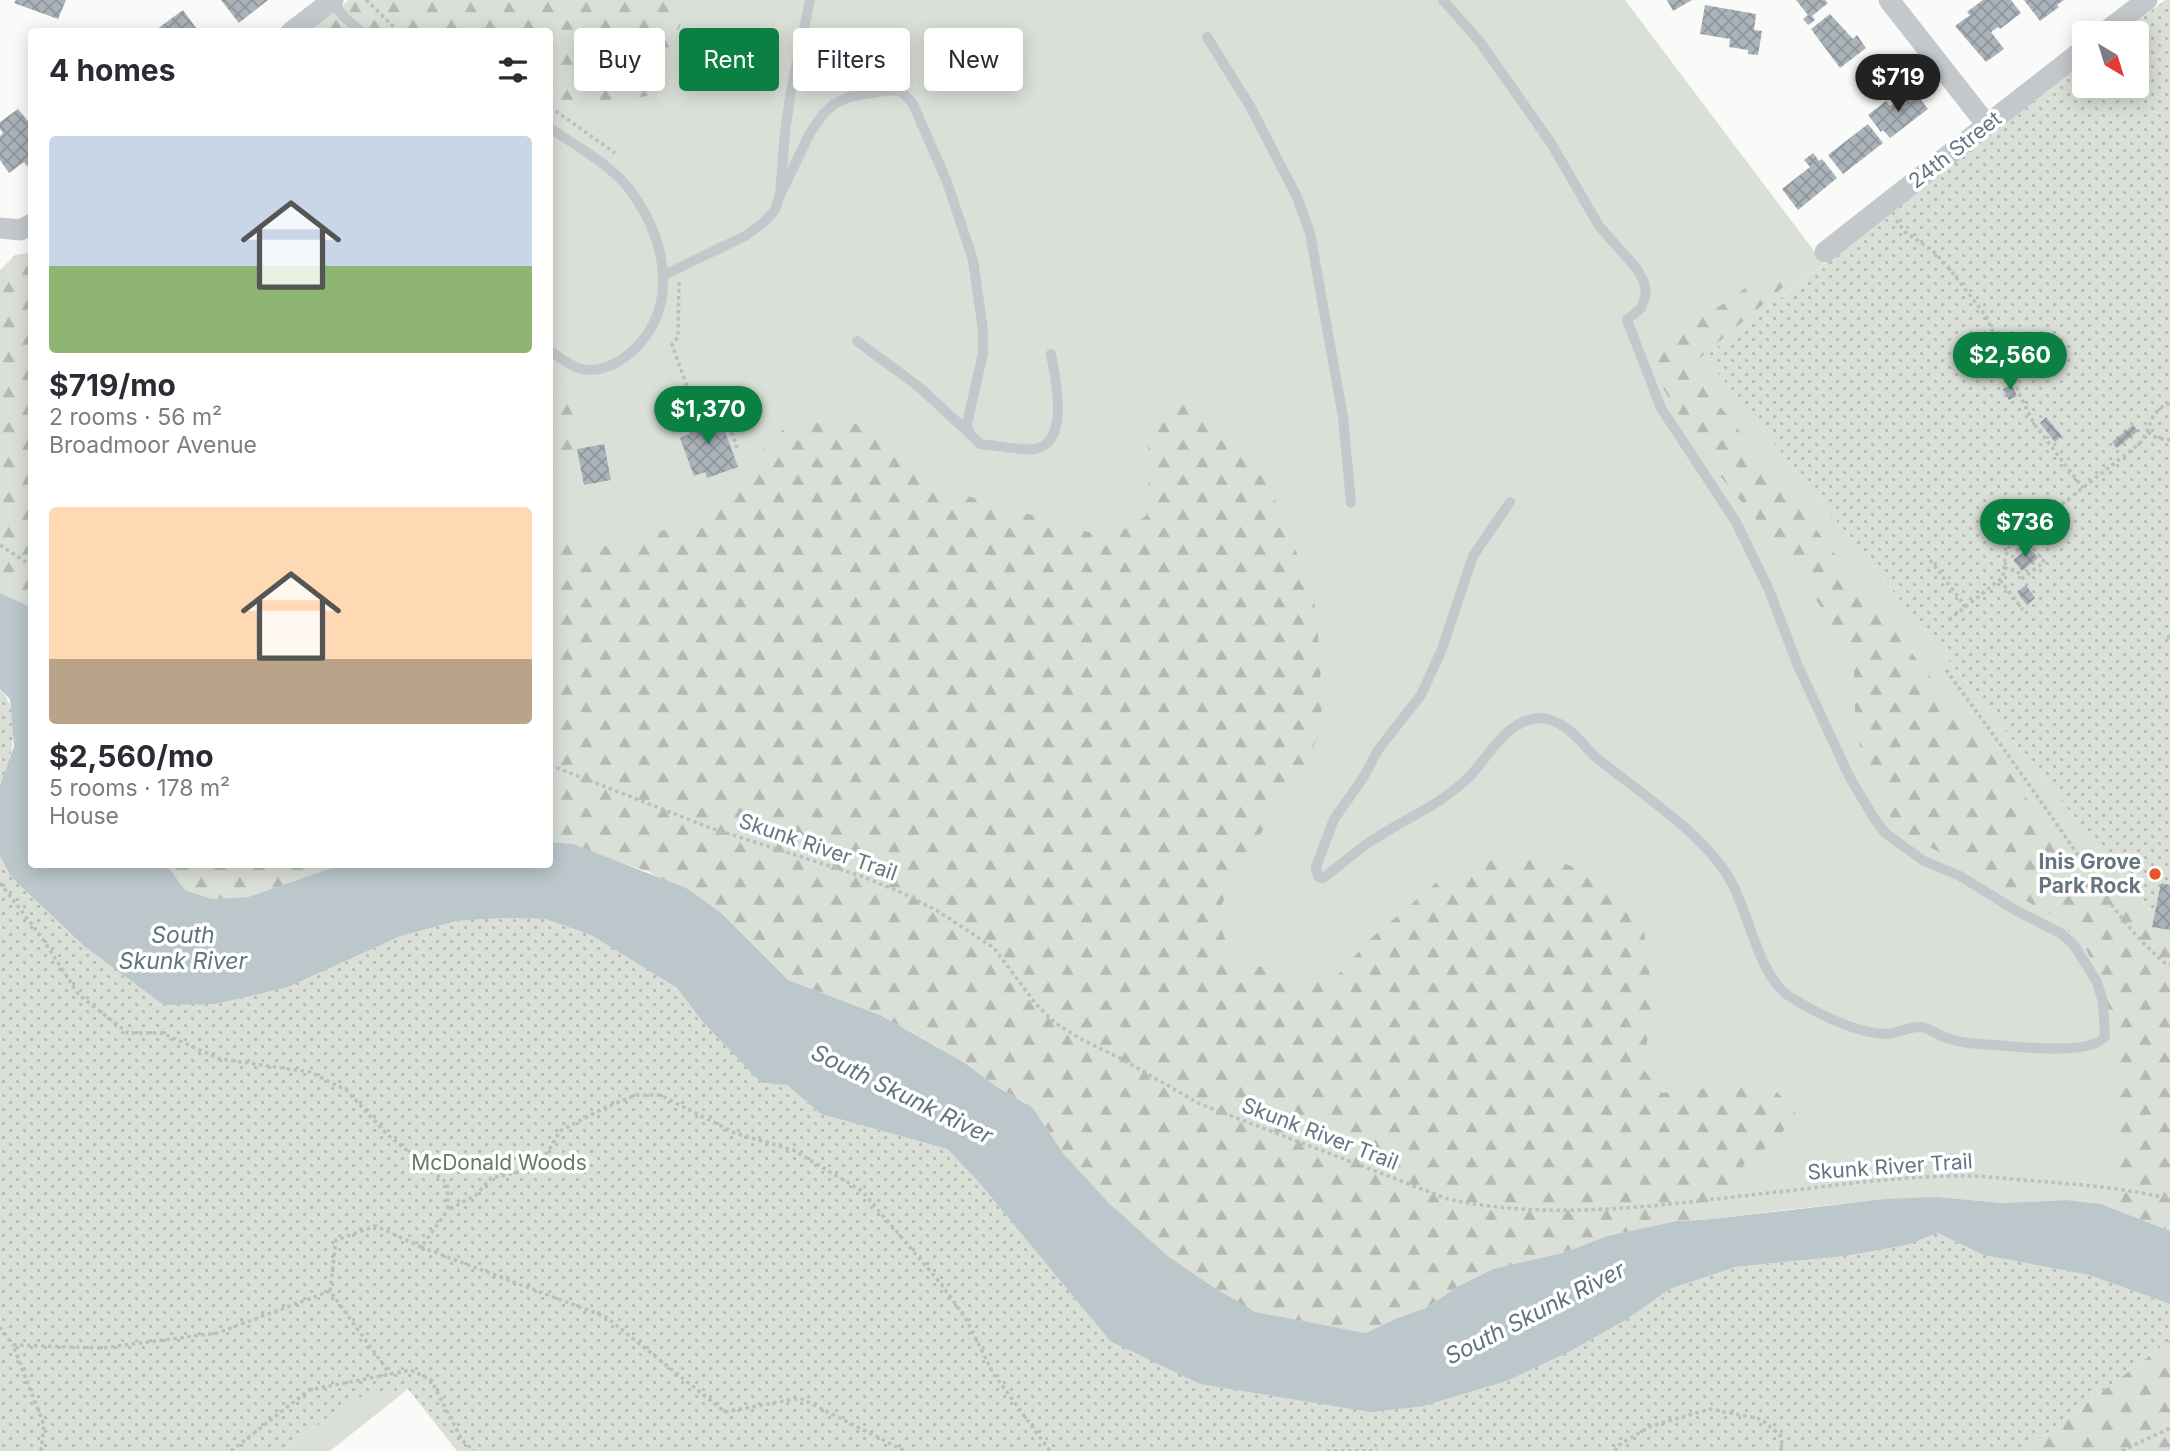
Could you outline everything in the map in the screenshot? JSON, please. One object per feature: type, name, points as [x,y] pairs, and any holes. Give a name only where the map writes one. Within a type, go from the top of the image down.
[{"type":"street","points":[[1889,0],[1987,125]]},
{"type":"street","points":[[2120,21],[2147,0]]},
{"type":"street","points":[[296,28],[332,1]]},
{"type":"street","name":"24th Street","points":[[1825,252],[2072,58]]},
{"type":"street","points":[[0,228],[20,230],[28,226]]},
{"type":"lane","points":[[780,195],[789,105],[810,0]]},
{"type":"lane","points":[[1443,0],[1480,42],[1550,144],[1599,226],[1644,282],[1646,295],[1641,308],[1628,320],[1661,408],[1736,522],[1769,590],[1798,666],[1863,801],[1885,834],[1900,846],[1924,861],[1960,876],[2015,910],[2062,934],[2074,945],[2097,982],[2103,1002],[2105,1038],[2101,1042],[2072,1048],[2034,1048],[1952,1040],[1923,1027],[1912,1027],[1888,1034],[1869,1032],[1851,1027],[1791,998],[1780,989],[1767,969],[1734,886],[1715,857],[1597,757],[1567,728],[1546,718],[1511,730],[1497,741],[1470,775],[1441,799],[1404,824],[1365,845],[1323,878],[1318,877],[1316,867],[1334,818],[1363,778],[1378,750],[1421,695],[1442,649],[1473,556],[1510,502]]},
{"type":"lane","points":[[332,1],[344,17],[357,28]]},
{"type":"lane","points":[[1207,37],[1250,106],[1297,197],[1310,233],[1343,417],[1351,503]]},
{"type":"lane","points":[[664,275],[745,236],[763,223],[775,210],[810,133],[834,104],[849,97],[889,90],[902,92],[913,104],[947,182],[973,260],[983,354],[967,424],[969,433]]},
{"type":"lane","points":[[553,130],[616,174],[633,194],[651,228],[664,275],[663,299],[656,323],[638,346],[622,360],[599,370],[580,369],[553,353]]},
{"type":"lane","points":[[857,341],[919,387],[979,444],[1034,449],[1045,444],[1051,437],[1058,419],[1051,354]]},
{"type":"path","points":[[366,0],[395,28]]},
{"type":"path","points":[[1893,215],[1905,232],[1932,250],[1965,287],[1986,316],[2035,425],[2083,488]]},
{"type":"path","points":[[2013,376],[2024,370]]},
{"type":"path","points":[[696,411],[719,403],[737,446],[731,449]]},
{"type":"path","points":[[1949,620],[2000,580],[2007,551],[2012,543],[2139,444],[2148,432],[2151,416],[2170,403]]},
{"type":"path","points":[[2148,432],[2157,438],[2170,440]]},
{"type":"path","points":[[2004,568],[2016,570],[2023,578],[2045,562],[2023,534]]},
{"type":"path","points":[[2012,543],[2021,554]]},
{"type":"path","points":[[0,545],[28,563]]},
{"type":"path","points":[[1930,560],[1966,607]]},
{"type":"path","points":[[2000,580],[2023,610]]},
{"type":"path","points":[[1946,670],[2067,841],[2106,901],[2142,944],[2170,965]]},
{"type":"path","name":"Skunk River Trail","points":[[553,766],[708,827],[861,876],[900,892],[936,910],[994,948],[1055,1023],[1083,1040],[1200,1104],[1448,1199],[1490,1207],[1577,1210],[1954,1176],[2083,1184],[2170,1199]]},
{"type":"path","points":[[0,883],[40,934],[79,995],[128,1033],[162,1033],[220,1059],[310,1072],[346,1090],[388,1135],[447,1183],[448,1210]]},
{"type":"path","points":[[421,1247],[448,1210],[475,1195],[491,1178],[519,1172],[547,1153],[560,1131],[636,1095],[660,1096],[735,1133],[793,1150],[862,1191],[942,1285],[966,1319],[992,1373],[1050,1451]]},
{"type":"path","points":[[390,1374],[330,1291],[336,1240],[376,1226],[421,1247],[606,1317],[725,1412],[800,1398],[905,1451]]},
{"type":"path","points":[[13,1345],[102,1348],[217,1333],[330,1291]]},
{"type":"path","points":[[0,1327],[13,1345],[44,1425],[41,1451]]},
{"type":"path","points":[[231,1451],[309,1390],[411,1370],[431,1380],[462,1440],[474,1451]]},
{"type":"path","points":[[1615,1451],[1617,1446],[1651,1426],[1710,1409],[1761,1419],[1782,1437],[1781,1451]]},
{"type":"path","points":[[2122,1451],[2170,1428]]},
{"type":"path","points":[[1327,1451],[1377,1451]]},
{"type":"green space","points":[[349,0],[1625,0],[1824,264],[1705,357],[2170,936],[2170,1134],[2122,1170],[2101,1204],[2067,1200],[2004,1203],[1937,1197],[1676,1221],[553,775],[553,28],[525,28]]},
{"type":"green space","points":[[349,0],[685,0],[680,26],[665,65],[665,28],[574,28],[574,91],[655,91],[654,94],[617,103],[553,106],[553,28],[313,28]]},
{"type":"green space","points":[[2165,0],[2170,0],[2170,936],[1705,357],[2072,71],[2072,98],[2149,98],[2149,21],[2138,21]]},
{"type":"green space","points":[[28,253],[28,606],[0,593],[0,270],[15,255]]},
{"type":"green space","points":[[1777,272],[1787,279],[1782,288],[1695,362],[1694,369],[1702,383],[1939,688],[1995,751],[2070,863],[2105,886],[2170,946],[2170,1231],[2101,1204],[2122,1170],[2113,1160],[2119,1107],[2113,1029],[2105,992],[2087,951],[2057,918],[1966,865],[1907,836],[1891,820],[1888,802],[1860,747],[1855,711],[1854,669],[1829,620],[1796,568],[1703,455],[1661,385],[1655,363],[1662,341],[1728,301],[1752,283]]},
{"type":"green space","points":[[553,369],[574,395],[575,453],[553,485]]},
{"type":"green space","points":[[1197,402],[1264,474],[1313,592],[1320,654],[1322,727],[1298,781],[1238,865],[1217,917],[1231,955],[1289,978],[1331,983],[1368,941],[1444,876],[1530,847],[1609,884],[1644,931],[1652,994],[1644,1070],[1662,1093],[1727,1086],[1772,1087],[1796,1112],[1777,1140],[1744,1164],[1734,1190],[1703,1220],[1676,1221],[1607,1236],[1566,1252],[1493,1269],[1457,1287],[1426,1308],[1366,1333],[1254,1312],[1168,1256],[1109,1203],[1063,1153],[1033,1108],[994,1085],[965,1063],[880,1015],[788,980],[755,950],[650,872],[573,844],[553,842],[553,508],[565,533],[606,546],[683,525],[751,477],[767,443],[811,408],[861,426],[927,484],[1109,538],[1146,516],[1150,465],[1146,422],[1171,408]]},
{"type":"green space","points":[[0,689],[11,710],[13,736],[9,763],[0,786]]},
{"type":"green space","name":"McDonald Woods","points":[[0,856],[11,877],[84,946],[122,973],[288,987],[401,936],[457,921],[545,919],[591,935],[677,988],[702,1021],[761,1083],[787,1085],[821,1114],[947,1149],[976,1179],[1110,1341],[1424,1406],[1507,1381],[1569,1352],[1626,1320],[1670,1289],[1736,1267],[1845,1256],[1907,1245],[1938,1233],[1983,1255],[2089,1275],[2170,1304],[2170,1340],[2023,1451],[457,1451],[408,1389],[353,1399],[283,1451],[0,1451]]},
{"type":"green space","points":[[169,868],[331,868],[248,897],[212,899],[185,890]]},
{"type":"green space","points":[[2170,1340],[2170,1451],[2023,1451]]},
{"type":"green space","points":[[408,1389],[330,1451],[283,1451],[353,1399]]},
{"type":"water","name":"South Skunk River","points":[[0,593],[28,606],[28,868],[169,868],[185,890],[212,899],[248,897],[331,868],[553,868],[553,842],[573,844],[686,888],[720,912],[788,980],[880,1015],[965,1063],[994,1085],[1033,1108],[1063,1153],[1109,1203],[1168,1256],[1255,1312],[1366,1333],[1426,1308],[1457,1287],[1493,1269],[1566,1252],[1607,1236],[1676,1221],[1886,1199],[1937,1197],[2004,1203],[2067,1200],[2101,1204],[2170,1231],[2170,1304],[2089,1275],[1983,1255],[1938,1233],[1907,1245],[1845,1256],[1736,1267],[1670,1289],[1626,1320],[1569,1352],[1507,1381],[1424,1406],[1371,1412],[1200,1384],[1110,1341],[976,1179],[947,1149],[821,1114],[787,1085],[761,1083],[702,1021],[677,988],[591,935],[545,919],[457,921],[401,936],[288,987],[215,1004],[164,1005],[84,946],[11,877],[0,856],[0,786],[14,746],[10,699],[0,689]]},
{"type":"building","points":[[16,0],[66,0],[58,19],[14,3]]},
{"type":"building","points":[[221,0],[268,0],[239,23]]},
{"type":"building","points":[[1667,0],[1692,0],[1673,11]]},
{"type":"building","points":[[1796,0],[1825,0],[1828,3],[1812,16],[1815,20],[1808,25],[1803,19],[1808,15]]},
{"type":"building","points":[[1983,0],[2011,0],[2021,13],[2000,29],[1998,27],[1991,32],[2004,49],[1986,62],[1955,26],[1970,15],[1967,12]]},
{"type":"building","points":[[2024,0],[2064,0],[2040,21]]},
{"type":"building","points":[[1705,5],[1756,14],[1754,30],[1762,31],[1758,55],[1748,54],[1748,50],[1729,47],[1730,39],[1700,34]]},
{"type":"building","points":[[183,10],[196,28],[158,28]]},
{"type":"building","points":[[1830,14],[1853,39],[1857,35],[1866,48],[1840,68],[1811,29]]},
{"type":"building","points":[[1912,89],[1928,109],[1890,138],[1883,130],[1881,132],[1868,115],[1886,101],[1890,106]]},
{"type":"building","points":[[18,109],[28,121],[28,165],[24,162],[9,173],[0,160],[0,136],[3,133],[0,122]]},
{"type":"building","points":[[1868,124],[1883,143],[1843,174],[1828,155]]},
{"type":"building","points":[[1813,153],[1819,161],[1822,159],[1837,178],[1798,210],[1782,189],[1810,167],[1804,160]]},
{"type":"building","points":[[2012,385],[2017,396],[2009,400],[2003,389]]},
{"type":"building","points":[[706,410],[708,415],[718,412],[738,467],[707,478],[705,472],[694,476],[680,438],[690,434],[687,424],[695,421],[693,415]]},
{"type":"building","points":[[2046,417],[2062,436],[2055,442],[2040,423]]},
{"type":"building","points":[[2133,425],[2138,431],[2117,448],[2112,442]]},
{"type":"building","points":[[604,444],[611,480],[584,485],[577,449]]},
{"type":"building","points":[[2029,548],[2038,558],[2022,571],[2013,560]]},
{"type":"building","points":[[2026,585],[2035,598],[2027,605],[2017,592]]},
{"type":"building","points":[[2161,883],[2170,885],[2170,930],[2152,927]]},
{"type":"place","name":"Inis Grove Park Rock","points":[[2155,874]]}]
